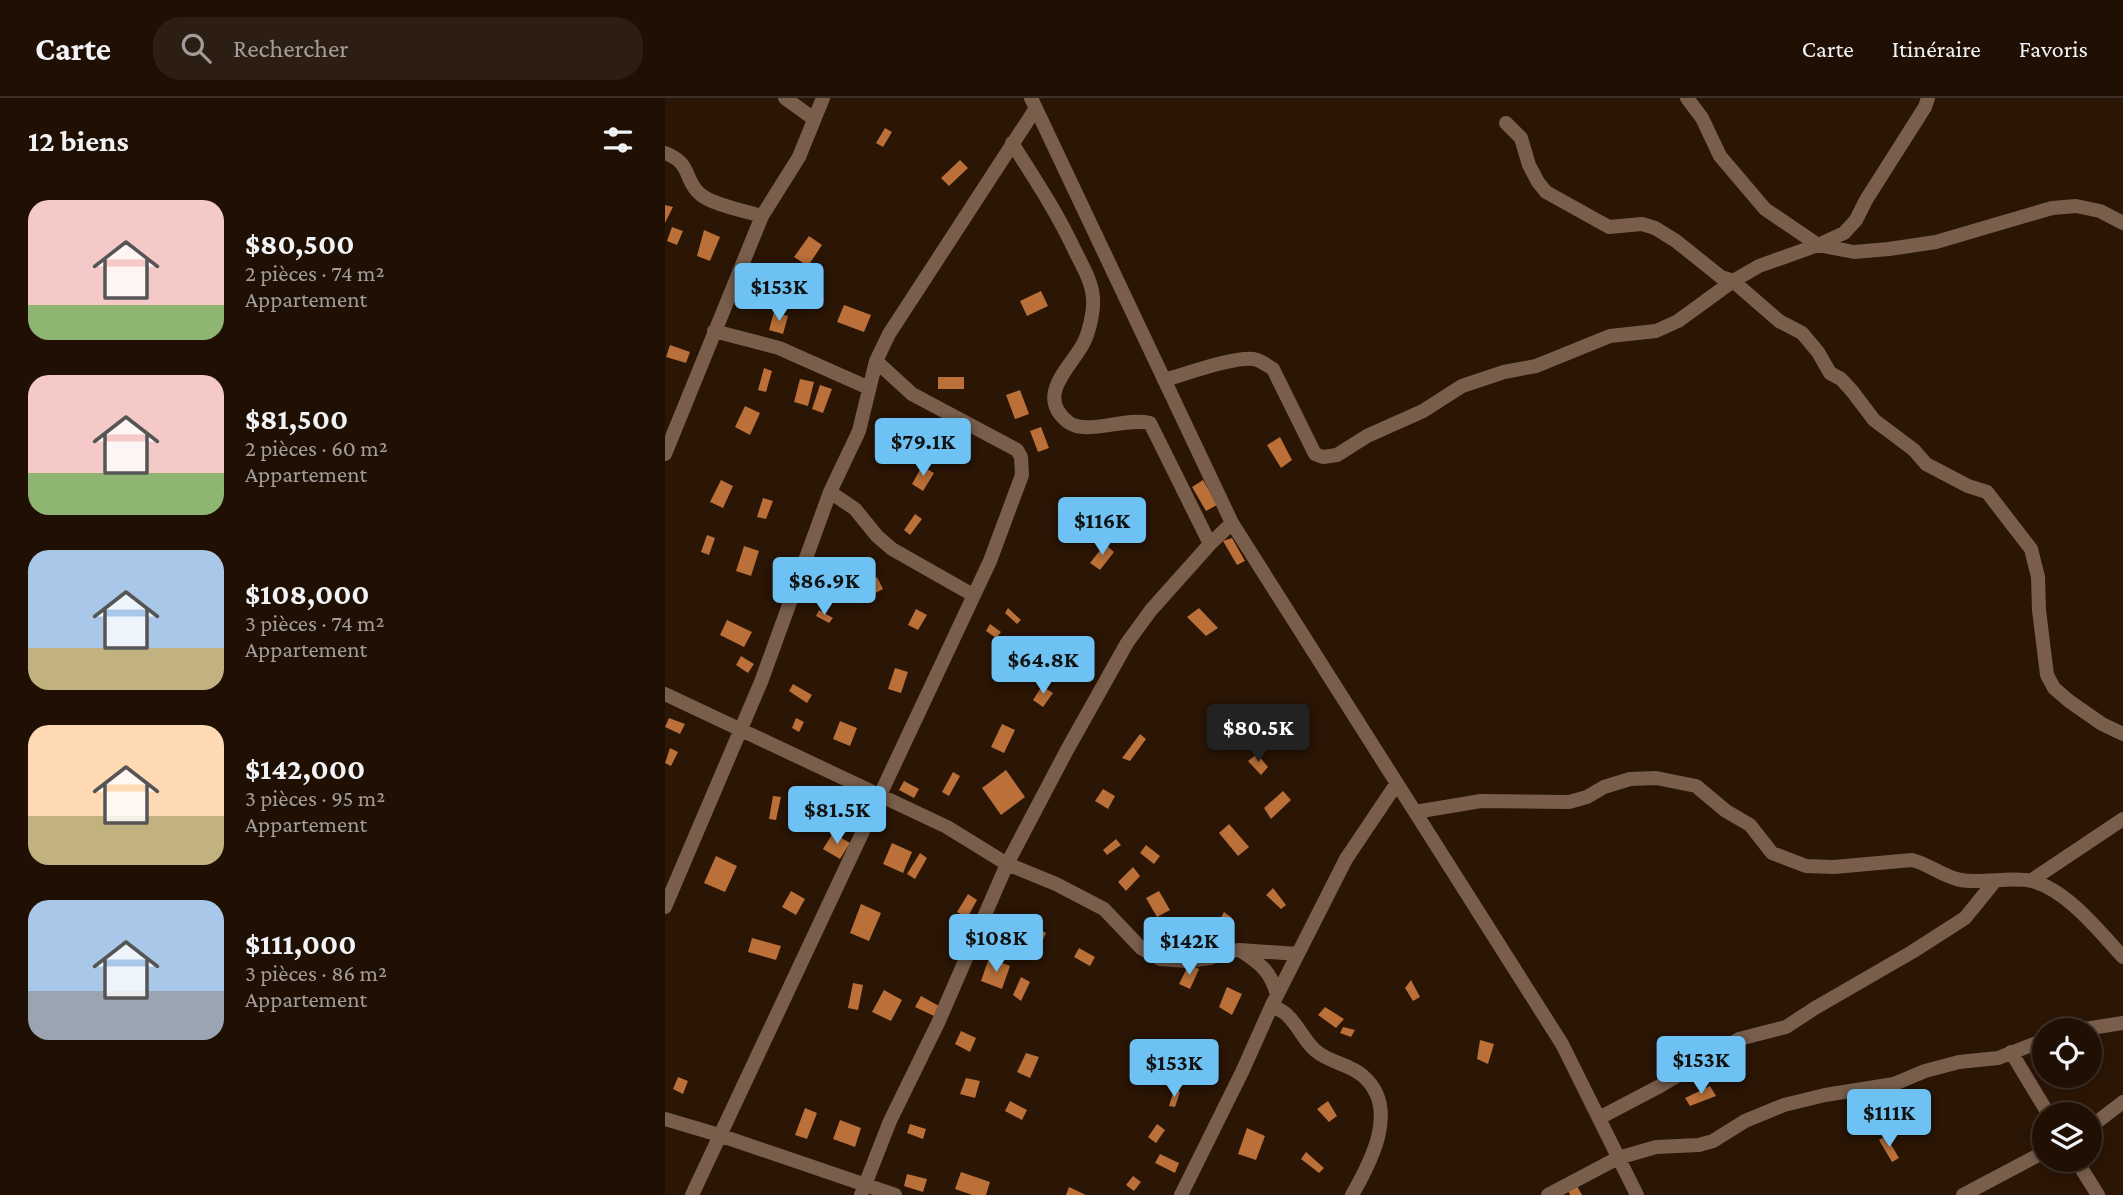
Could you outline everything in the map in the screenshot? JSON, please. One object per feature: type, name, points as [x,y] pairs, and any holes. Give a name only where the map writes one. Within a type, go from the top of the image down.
[{"type":"street","points":[[785,98],[814,119]]},
{"type":"street","points":[[665,454],[762,216],[799,157],[823,98]]},
{"type":"street","points":[[1687,98],[1702,118],[1720,156],[1765,209],[1818,245],[1854,252],[1936,242],[2052,208],[2076,206],[2100,211],[2123,223]]},
{"type":"street","points":[[1164,380],[1227,363],[1252,359],[1264,363],[1273,369],[1315,454],[1324,457],[1337,455],[1367,436],[1423,411],[1462,386],[1536,366],[1610,337],[1656,331],[1678,321],[1733,281],[1759,266],[1845,233],[1856,220],[1928,98]]},
{"type":"street","points":[[665,907],[741,732],[830,492],[859,431],[876,360],[1033,103]]},
{"type":"street","points":[[1033,103],[1232,523],[1562,1044],[1637,1195]]},
{"type":"street","points":[[1506,123],[1521,138],[1529,164],[1546,192],[1609,227],[1642,224],[1655,228],[1676,241],[1721,277],[1733,281],[1780,321],[1802,333],[1818,352],[1830,373],[1841,379],[1874,420],[1914,450],[1926,464],[1968,486],[1987,492],[2032,549],[2038,577],[2047,676],[2054,688],[2069,701],[2102,724],[2123,734]]},
{"type":"street","points":[[1011,143],[1057,213],[1089,279],[1093,299],[1084,342],[1054,387],[1055,404],[1070,424],[1084,428],[1129,421],[1150,423],[1210,544]]},
{"type":"street","points":[[665,153],[682,162],[700,195],[762,216]]},
{"type":"street","points":[[714,331],[779,348],[869,388]]},
{"type":"street","points":[[692,1195],[991,561],[1013,493],[1022,475],[1021,457],[1017,450],[912,394],[876,360]]},
{"type":"street","points":[[830,492],[855,509],[877,536],[892,549],[973,595]]},
{"type":"street","points":[[864,1190],[890,1121],[937,1023],[1007,864],[1127,643],[1151,610],[1232,523]]},
{"type":"street","points":[[665,694],[947,827],[1007,864],[1056,884],[1104,909],[1141,948],[1160,959],[1187,961],[1239,950],[1298,954]]},
{"type":"street","points":[[1415,812],[1482,801],[1569,802],[1630,779],[1656,778],[1696,786],[1726,811],[1751,825],[1772,853],[1806,866],[1884,864],[1895,860],[1912,860],[1962,880],[2032,880],[2059,894],[2086,917],[2123,957]]},
{"type":"street","points":[[1181,1195],[1346,859],[1397,783]]},
{"type":"street","points":[[2032,880],[2123,819]]},
{"type":"street","points":[[1599,1118],[1660,1086],[1739,1039],[1786,1027],[1912,953],[1965,918],[1995,881]]},
{"type":"street","points":[[1239,950],[1258,962],[1272,977],[1275,999],[1313,1050],[1327,1060],[1363,1076],[1374,1091],[1381,1127],[1376,1147],[1352,1195]]},
{"type":"street","points":[[2102,1026],[2123,1023]]},
{"type":"street","points":[[1548,1195],[1618,1158],[1656,1147],[1699,1145],[1713,1141],[1745,1121],[1784,1105],[1825,1095],[1894,1084],[1937,1068],[1959,1062],[1998,1058],[2032,1045]]},
{"type":"street","points":[[2011,1052],[2041,1102]]},
{"type":"street","points":[[2102,1118],[2123,1102]]},
{"type":"street","points":[[665,1119],[719,1135],[864,1190],[895,1195]]},
{"type":"street","points":[[1963,1195],[2032,1158]]},
{"type":"street","points":[[2084,1172],[2098,1195]]},
{"type":"building","points":[[885,128],[892,132],[883,147],[876,143]]},
{"type":"building","points":[[960,160],[968,168],[949,186],[941,178]]},
{"type":"building","points":[[665,205],[673,207],[665,223]]},
{"type":"building","points":[[672,227],[683,231],[677,245],[667,241]]},
{"type":"building","points":[[704,230],[720,237],[710,261],[697,256]]},
{"type":"building","points":[[809,236],[822,245],[808,266],[794,257]]},
{"type":"building","points":[[1041,291],[1048,306],[1027,316],[1020,301]]},
{"type":"building","points":[[844,305],[871,315],[864,332],[837,322]]},
{"type":"building","points":[[774,312],[788,316],[783,334],[769,330]]},
{"type":"building","points":[[670,345],[690,352],[686,363],[666,357]]},
{"type":"building","points":[[764,368],[772,371],[766,392],[758,390]]},
{"type":"building","points":[[938,377],[964,377],[964,389],[938,389]]},
{"type":"building","points":[[800,379],[814,382],[808,406],[794,402]]},
{"type":"building","points":[[820,385],[832,389],[823,413],[812,409]]},
{"type":"building","points":[[1020,390],[1029,414],[1015,419],[1006,395]]},
{"type":"building","points":[[745,406],[760,413],[750,435],[735,427]]},
{"type":"building","points":[[1041,427],[1049,448],[1038,452],[1030,431]]},
{"type":"building","points":[[1280,437],[1292,460],[1281,468],[1267,445]]},
{"type":"building","points":[[922,466],[934,473],[923,491],[912,484]]},
{"type":"building","points":[[721,480],[733,486],[723,508],[710,502]]},
{"type":"building","points":[[1203,480],[1217,505],[1206,511],[1192,487]]},
{"type":"building","points":[[763,498],[773,501],[766,519],[757,517]]},
{"type":"building","points":[[915,514],[922,519],[910,535],[904,530]]},
{"type":"building","points":[[707,535],[715,538],[709,555],[701,552]]},
{"type":"building","points":[[1232,538],[1245,561],[1237,565],[1223,541]]},
{"type":"building","points":[[1105,544],[1114,552],[1100,570],[1090,563]]},
{"type":"building","points":[[744,546],[759,551],[751,576],[736,571]]},
{"type":"building","points":[[877,577],[883,589],[866,598],[860,587]]},
{"type":"building","points":[[1008,608],[1021,620],[1017,624],[1005,613]]},
{"type":"building","points":[[1199,608],[1218,628],[1206,636],[1187,617]]},
{"type":"building","points":[[916,609],[927,615],[918,630],[908,625]]},
{"type":"building","points":[[819,610],[833,618],[829,623],[816,616]]},
{"type":"building","points":[[727,620],[752,632],[744,647],[720,635]]},
{"type":"building","points":[[990,624],[1001,632],[996,638],[986,631]]},
{"type":"building","points":[[1007,643],[1017,650],[1014,655],[1004,649]]},
{"type":"building","points":[[741,656],[754,664],[748,673],[736,665]]},
{"type":"building","points":[[895,668],[908,672],[901,693],[888,689]]},
{"type":"building","points":[[793,684],[812,695],[807,703],[789,691]]},
{"type":"building","points":[[1042,686],[1053,693],[1043,707],[1033,700]]},
{"type":"building","points":[[669,718],[685,724],[680,734],[665,727]]},
{"type":"building","points":[[796,718],[804,722],[799,732],[792,728]]},
{"type":"building","points":[[840,721],[857,728],[850,746],[833,739]]},
{"type":"building","points":[[1002,724],[1015,730],[1004,753],[991,747]]},
{"type":"building","points":[[1140,734],[1146,739],[1130,761],[1122,758]]},
{"type":"building","points":[[670,748],[678,752],[671,766],[665,763]]},
{"type":"building","points":[[1257,754],[1268,767],[1261,775],[1248,761]]},
{"type":"building","points":[[1006,770],[1025,797],[1001,815],[982,788]]},
{"type":"building","points":[[953,772],[960,776],[949,796],[942,792]]},
{"type":"building","points":[[904,781],[919,789],[914,798],[899,790]]},
{"type":"building","points":[[1103,789],[1115,796],[1108,809],[1095,801]]},
{"type":"building","points":[[1283,791],[1291,800],[1271,819],[1264,808]]},
{"type":"building","points":[[773,796],[781,797],[776,820],[769,819]]},
{"type":"building","points":[[797,798],[806,802],[801,816],[791,813]]},
{"type":"building","points":[[1229,824],[1249,847],[1238,856],[1219,833]]},
{"type":"building","points":[[833,833],[850,843],[840,859],[823,849]]},
{"type":"building","points":[[1116,839],[1121,845],[1107,855],[1103,850]]},
{"type":"building","points":[[892,843],[912,852],[903,873],[883,864]]},
{"type":"building","points":[[1146,845],[1160,856],[1154,864],[1140,853]]},
{"type":"building","points":[[920,853],[927,858],[915,879],[907,874]]},
{"type":"building","points":[[716,856],[737,866],[725,892],[704,883]]},
{"type":"building","points":[[1133,867],[1140,876],[1126,891],[1118,882]]},
{"type":"building","points":[[1273,888],[1286,905],[1281,909],[1266,895]]},
{"type":"building","points":[[791,891],[805,899],[796,915],[782,907]]},
{"type":"building","points":[[1159,891],[1170,910],[1157,917],[1146,898]]},
{"type":"building","points":[[968,894],[977,900],[967,918],[957,912]]},
{"type":"building","points":[[861,904],[881,913],[869,941],[850,933]]},
{"type":"building","points":[[1224,912],[1232,918],[1226,927],[1218,923]]},
{"type":"building","points":[[1037,928],[1046,933],[1038,950],[1028,945]]},
{"type":"building","points":[[752,938],[781,946],[776,960],[748,952]]},
{"type":"building","points":[[1079,948],[1095,957],[1090,966],[1074,957]]},
{"type":"building","points":[[989,958],[1010,966],[1002,989],[981,981]]},
{"type":"building","points":[[1189,964],[1199,969],[1190,989],[1179,984]]},
{"type":"building","points":[[1021,977],[1030,982],[1021,1001],[1013,995]]},
{"type":"building","points":[[1411,980],[1420,997],[1413,1001],[1405,988]]},
{"type":"building","points":[[853,983],[863,985],[858,1010],[848,1008]]},
{"type":"building","points":[[1227,987],[1242,994],[1232,1015],[1219,1007]]},
{"type":"building","points":[[884,990],[902,1000],[891,1021],[872,1012]]},
{"type":"building","points":[[921,996],[939,1006],[934,1016],[915,1007]]},
{"type":"building","points":[[1325,1007],[1344,1019],[1336,1028],[1318,1015]]},
{"type":"building","points":[[1343,1027],[1355,1030],[1351,1037],[1340,1033]]},
{"type":"building","points":[[961,1031],[976,1038],[970,1052],[955,1044]]},
{"type":"building","points":[[1480,1040],[1494,1044],[1488,1064],[1477,1059]]},
{"type":"building","points":[[1026,1053],[1039,1057],[1030,1078],[1017,1072]]},
{"type":"building","points":[[1196,1056],[1204,1060],[1197,1072],[1188,1069]]},
{"type":"building","points":[[678,1077],[688,1081],[683,1094],[673,1089]]},
{"type":"building","points":[[966,1078],[980,1081],[975,1098],[960,1094]]},
{"type":"building","points":[[1710,1086],[1716,1096],[1690,1106],[1685,1098]]},
{"type":"building","points":[[1174,1090],[1180,1092],[1175,1107],[1169,1106]]},
{"type":"building","points":[[1010,1101],[1027,1110],[1022,1120],[1005,1111]]},
{"type":"building","points":[[1328,1101],[1337,1116],[1329,1122],[1317,1109]]},
{"type":"building","points":[[805,1108],[817,1113],[807,1139],[795,1135]]},
{"type":"building","points":[[840,1120],[861,1128],[855,1147],[833,1139]]},
{"type":"building","points":[[910,1124],[926,1129],[923,1139],[907,1133]]},
{"type":"building","points":[[1157,1124],[1165,1130],[1156,1143],[1148,1137]]},
{"type":"building","points":[[1247,1128],[1265,1136],[1256,1160],[1238,1154]]},
{"type":"building","points":[[1886,1136],[1899,1158],[1892,1162],[1879,1140]]},
{"type":"building","points":[[1306,1152],[1324,1168],[1319,1173],[1301,1159]]},
{"type":"building","points":[[1160,1154],[1179,1163],[1175,1173],[1155,1163]]},
{"type":"building","points":[[961,1172],[990,1182],[986,1195],[972,1195],[955,1189]]},
{"type":"building","points":[[907,1174],[927,1179],[923,1192],[904,1186]]},
{"type":"building","points":[[1133,1176],[1141,1182],[1134,1191],[1126,1185]]},
{"type":"building","points":[[1576,1184],[1582,1195],[1570,1195],[1567,1188]]},
{"type":"building","points":[[1069,1187],[1086,1195],[1066,1195]]}]
